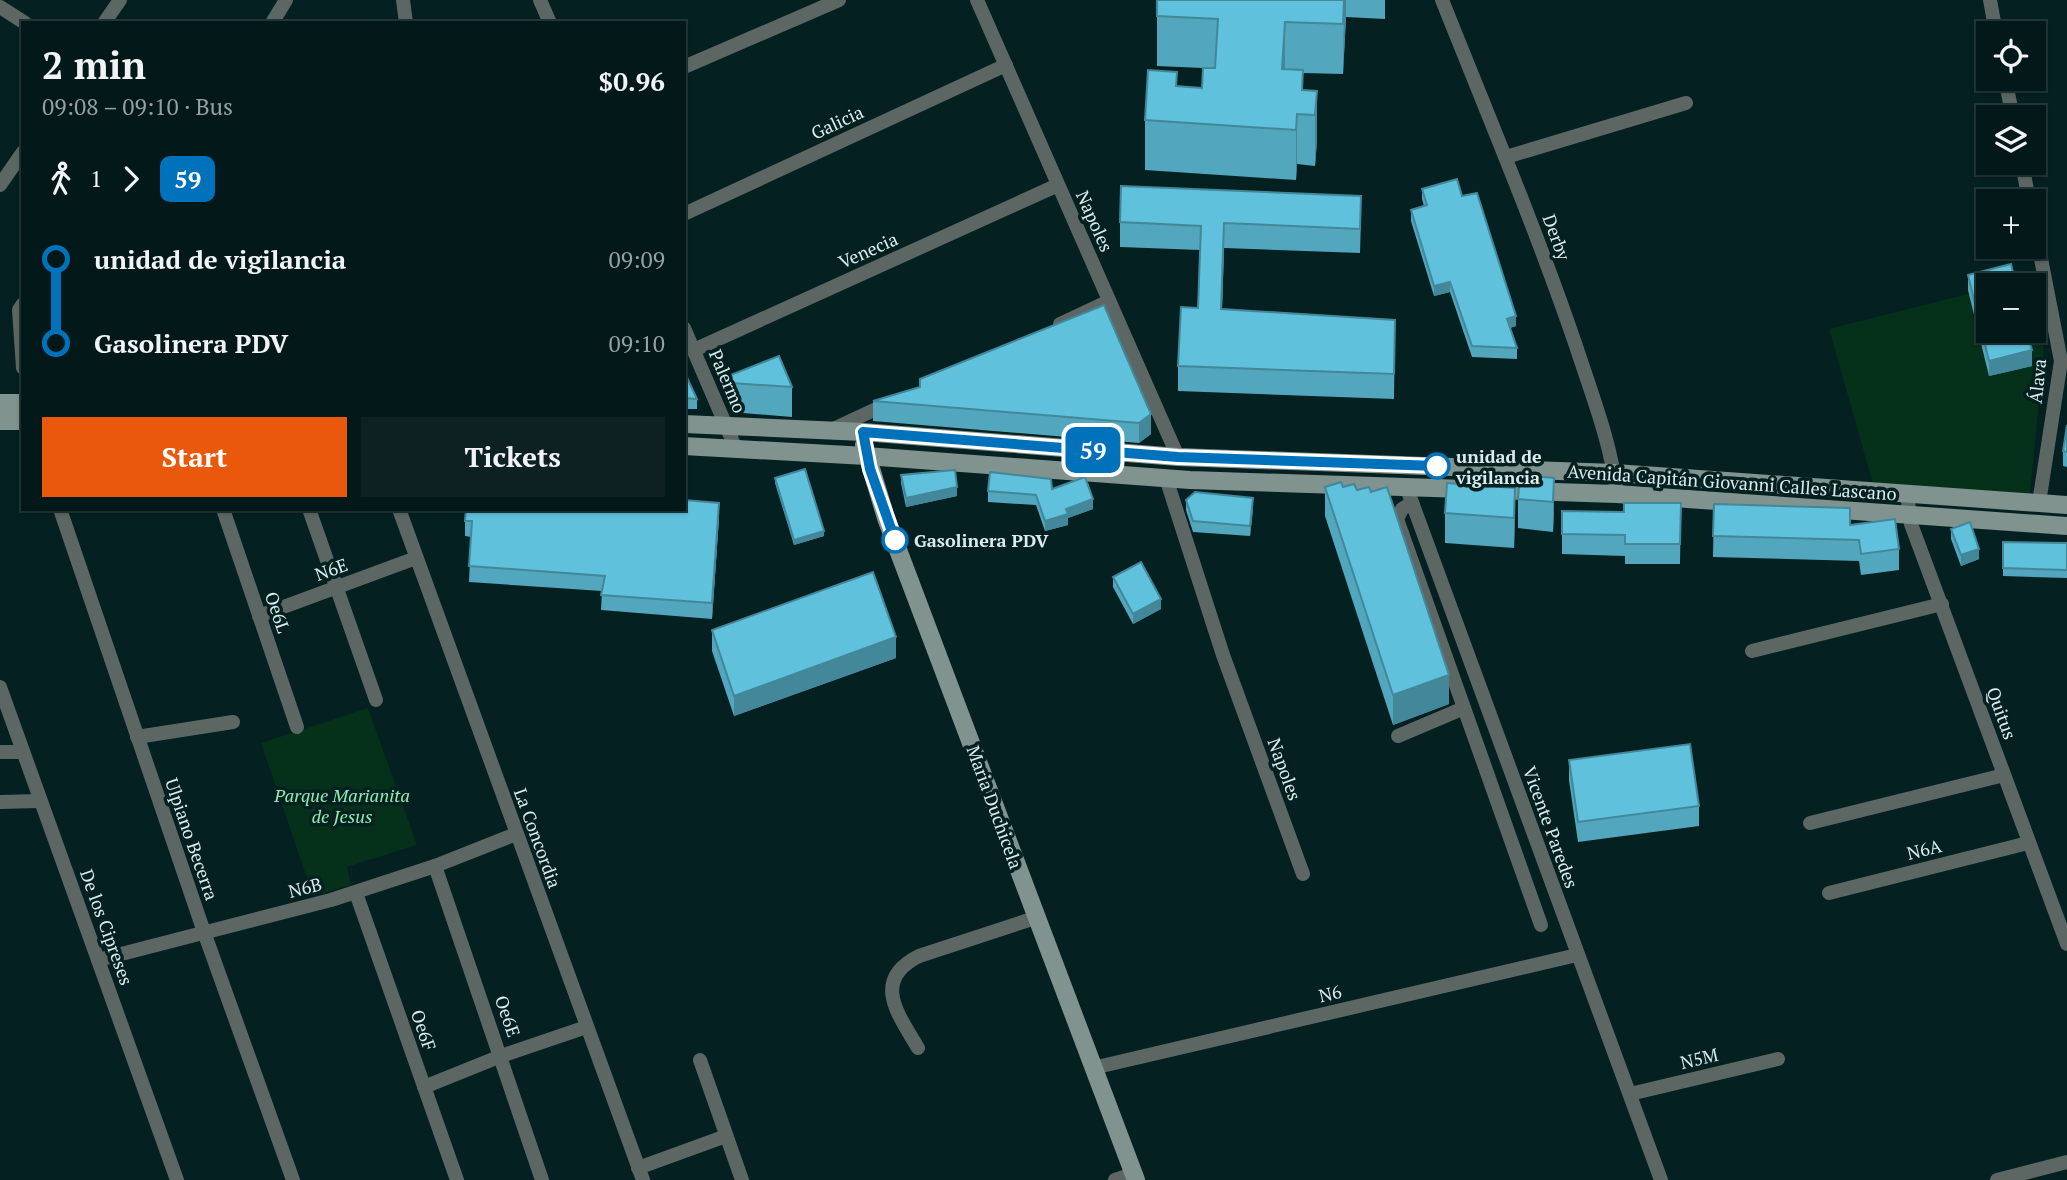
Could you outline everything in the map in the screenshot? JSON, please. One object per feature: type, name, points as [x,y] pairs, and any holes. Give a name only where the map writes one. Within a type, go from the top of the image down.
[{"type":"main road","points":[[0,403],[21,403]]},
{"type":"main road","points":[[0,421],[21,421]]},
{"type":"main road","name":"Avenida Capitán Giovanni Calles Lascano","points":[[686,424],[863,432],[1178,457],[1615,472],[2067,505]]},
{"type":"main road","name":"Maria Duchicela","points":[[863,432],[866,456],[886,518],[1135,1177]]},
{"type":"main road","name":"Avenida Capitán Giovanni Calles Lascano","points":[[686,446],[1409,494],[1617,494],[2067,526]]},
{"type":"street","points":[[105,21],[120,0]]},
{"type":"street","points":[[273,21],[286,0]]},
{"type":"street","points":[[403,0],[406,21]]},
{"type":"street","points":[[540,0],[549,21]]},
{"type":"street","points":[[686,66],[839,0]]},
{"type":"street","name":"Napoles","points":[[978,0],[1178,457]]},
{"type":"street","name":"Derby","points":[[1442,0],[1506,157],[1562,307],[1605,434],[1615,472],[1617,494]]},
{"type":"street","points":[[1990,0],[1994,21]]},
{"type":"street","points":[[0,7],[22,21]]},
{"type":"street","name":"Galicia","points":[[686,213],[1006,65]]},
{"type":"street","points":[[1506,157],[1686,103]]},
{"type":"street","points":[[0,185],[21,155]]},
{"type":"street","name":"Venecia","points":[[694,350],[1058,185]]},
{"type":"street","name":"Álava","points":[[2039,503],[2061,361],[2041,259]]},
{"type":"street","points":[[1046,330],[1109,301]]},
{"type":"street","points":[[21,307],[21,339]]},
{"type":"street","name":"Palermo","points":[[686,332],[736,449]]},
{"type":"street","points":[[830,431],[906,395]]},
{"type":"street","name":"Napoles","points":[[1166,478],[1223,655],[1303,874]]},
{"type":"street","points":[[1409,494],[1397,519],[1541,925]]},
{"type":"street","name":"Vicente Paredes","points":[[1409,494],[1661,1180]]},
{"type":"street","name":"Quitus","points":[[1907,494],[1909,514],[2067,944]]},
{"type":"street","name":"Ulpiano Becerra","points":[[61,511],[204,932],[293,1180]]},
{"type":"street","name":"Oe6L","points":[[224,511],[297,727]]},
{"type":"street","points":[[310,511],[376,700]]},
{"type":"street","name":"La Concordia","points":[[400,511],[640,1174]]},
{"type":"street","name":"N6E","points":[[259,616],[416,558]]},
{"type":"street","points":[[1752,651],[1942,604]]},
{"type":"street","name":"De los Cipreses","points":[[0,687],[177,1180]]},
{"type":"street","points":[[1398,736],[1464,708]]},
{"type":"street","points":[[137,737],[233,722]]},
{"type":"street","points":[[0,752],[23,752]]},
{"type":"street","points":[[1811,823],[2004,775]]},
{"type":"street","points":[[0,802],[40,801]]},
{"type":"street","name":"N6B","points":[[98,960],[356,893],[516,834]]},
{"type":"street","name":"N6A","points":[[1829,893],[2028,843]]},
{"type":"street","name":"Oe6E","points":[[435,866],[542,1180]]},
{"type":"street","name":"Oe6F","points":[[356,893],[457,1180]]},
{"type":"street","points":[[918,1048],[893,1006],[892,982],[902,964],[1035,918]]},
{"type":"street","name":"N6","points":[[1093,1068],[1577,955]]},
{"type":"street","points":[[424,1087],[501,1056],[586,1027]]},
{"type":"street","name":"N5M","points":[[1630,1094],[1777,1059]]},
{"type":"street","points":[[700,1060],[743,1180]]},
{"type":"street","points":[[640,1174],[726,1136]]},
{"type":"street","points":[[1997,1180],[2067,1162]]},
{"type":"street","points":[[1115,1180],[1135,1177]]},
{"type":"green space","points":[[1976,292],[1976,343],[2042,343],[2044,351],[2030,494],[1873,484],[1829,329]]},
{"type":"green space","name":"Parque Marianita de Jesus","points":[[368,708],[417,845],[347,867],[351,885],[313,896],[261,743]]},
{"type":"building","points":[[1157,0],[1344,0],[1343,24],[1285,22],[1282,69],[1303,70],[1302,90],[1317,91],[1315,115],[1297,114],[1296,130],[1145,120],[1148,70],[1177,72],[1176,86],[1202,88],[1203,68],[1215,68],[1218,19],[1157,16]]},
{"type":"building","points":[[1457,179],[1462,196],[1477,193],[1516,316],[1507,319],[1517,348],[1472,346],[1450,282],[1434,286],[1411,210],[1427,205],[1422,189]]},
{"type":"building","points":[[1121,186],[1361,196],[1360,229],[1224,223],[1221,309],[1395,320],[1394,374],[1178,366],[1181,307],[1198,308],[1201,226],[1120,222]]},
{"type":"building","points":[[2011,264],[2013,273],[1976,273],[1976,308],[1968,275]]},
{"type":"building","points":[[1104,305],[1151,414],[1139,423],[873,401],[920,387],[920,379]]},
{"type":"building","points":[[1985,343],[2030,343],[2032,350],[1989,361]]},
{"type":"building","points":[[779,356],[792,387],[731,383],[728,376]]},
{"type":"building","points":[[686,375],[697,399],[686,398]]},
{"type":"building","points":[[2067,425],[2067,452],[2063,451]]},
{"type":"building","points":[[805,469],[824,531],[794,540],[775,478]]},
{"type":"building","points":[[955,470],[957,487],[906,498],[901,475]]},
{"type":"building","points":[[990,472],[1051,479],[1052,489],[1085,477],[1093,499],[1066,509],[1068,514],[1045,521],[1036,495],[988,491]]},
{"type":"building","points":[[1520,475],[1554,478],[1553,502],[1518,499]]},
{"type":"building","points":[[1341,482],[1343,487],[1354,484],[1357,490],[1369,487],[1371,492],[1387,487],[1449,675],[1393,695],[1325,487]]},
{"type":"building","points":[[1447,483],[1515,488],[1514,518],[1445,513]]},
{"type":"building","points":[[1195,492],[1253,498],[1250,526],[1193,521],[1186,500]]},
{"type":"building","points":[[686,500],[719,503],[712,603],[601,595],[605,576],[469,566],[472,521],[465,521],[466,511],[686,511]]},
{"type":"building","points":[[1624,503],[1681,503],[1680,544],[1625,544],[1625,535],[1562,534],[1562,511],[1624,512]]},
{"type":"building","points":[[1714,504],[1850,508],[1850,525],[1895,519],[1899,549],[1861,554],[1859,540],[1713,536]]},
{"type":"building","points":[[1970,522],[1979,549],[1961,555],[1951,529]]},
{"type":"building","points":[[2003,542],[2067,543],[2067,570],[2003,568]]},
{"type":"building","points":[[1141,562],[1161,599],[1133,614],[1113,577]]},
{"type":"building","points":[[873,572],[896,637],[734,696],[712,630]]},
{"type":"building","points":[[1690,744],[1699,806],[1578,822],[1569,760]]},
{"type":"bus line","name":"59","points":[[895,540],[866,456],[863,432],[1178,457],[1437,466]]},
{"type":"place","name":"unidad de vigilancia","points":[[1437,466]]},
{"type":"place","name":"Gasolinera PDV","points":[[895,540]]}]
